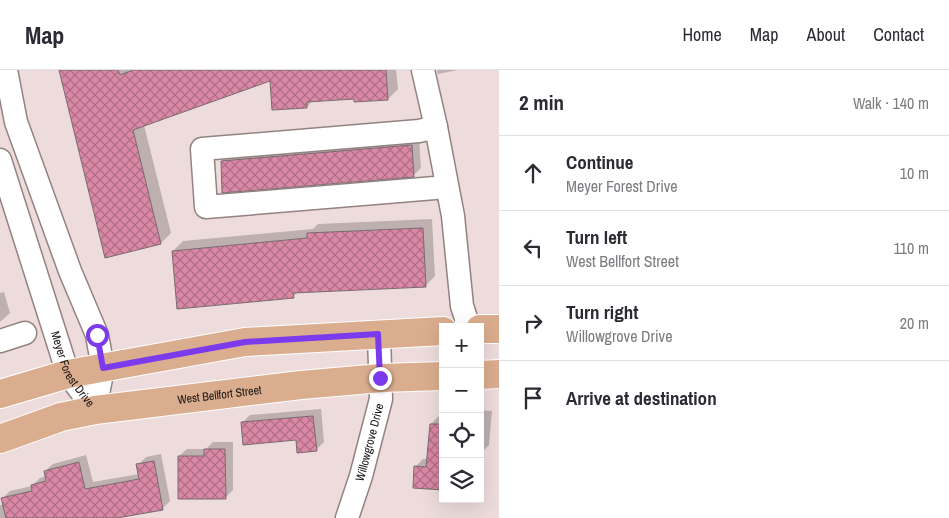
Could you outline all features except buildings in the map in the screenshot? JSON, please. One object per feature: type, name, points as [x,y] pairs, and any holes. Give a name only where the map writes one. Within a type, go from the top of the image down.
[{"type":"main road","points":[[0,394],[68,374],[245,342],[439,331]]},
{"type":"main road","name":"West Bellfort Street","points":[[0,438],[61,417],[95,410],[300,385],[380,378],[439,376]]},
{"type":"street","name":"Meyer Forest Drive","points":[[6,70],[8,125],[97,335],[103,368],[95,410]]},
{"type":"street","points":[[422,70],[436,127],[453,216],[462,306],[466,323]]},
{"type":"street","points":[[436,127],[419,132],[202,149],[206,206],[447,187]]},
{"type":"street","name":"Meyer Forest Drive","points":[[0,160],[68,374],[95,410]]},
{"type":"street","points":[[0,341],[25,333]]},
{"type":"street","name":"Willowgrove Drive","points":[[347,518],[361,476],[380,399],[378,334]]},
{"type":"route","points":[[97,335],[103,368],[245,342],[378,334],[380,378]]}]
